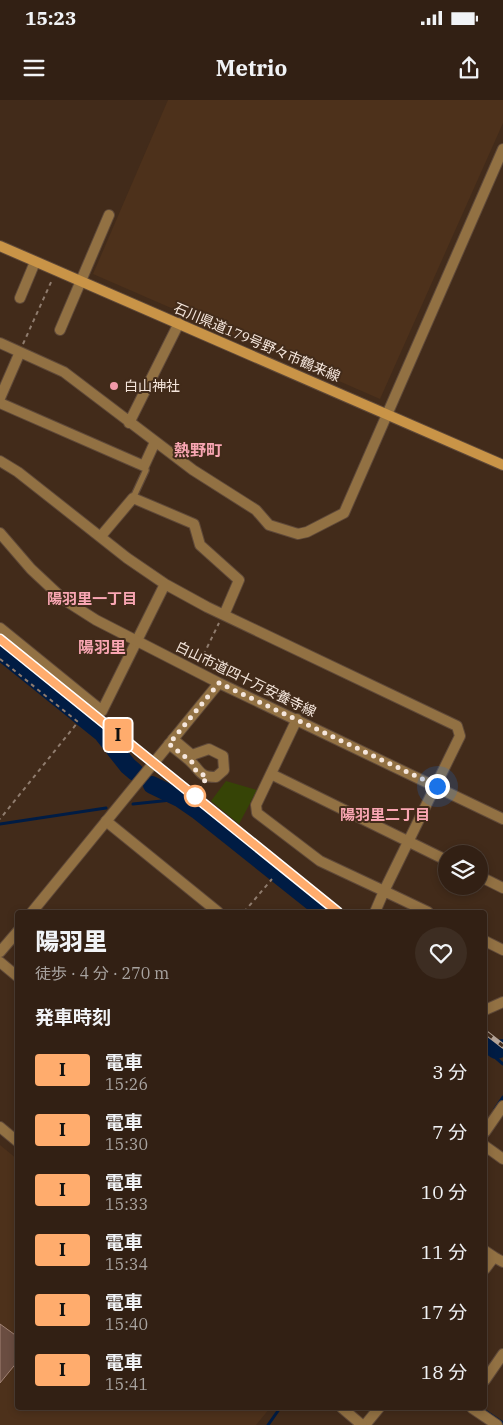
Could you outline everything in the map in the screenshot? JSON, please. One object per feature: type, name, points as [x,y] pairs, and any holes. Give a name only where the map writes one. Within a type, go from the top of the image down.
[{"type":"main road","name":"石川県道179号野々市鶴来線","points":[[0,246],[388,413],[503,465]]},
{"type":"street","points":[[0,343],[64,372],[129,423],[199,474],[256,510],[269,525],[298,534],[307,532],[344,513],[503,149]]},
{"type":"street","points":[[60,330],[109,216]]},
{"type":"street","points":[[20,298],[35,262]]},
{"type":"street","points":[[129,423],[178,323]]},
{"type":"street","points":[[0,398],[20,352]]},
{"type":"street","points":[[0,403],[144,466],[155,442]]},
{"type":"street","points":[[0,461],[18,472],[127,558],[165,584],[224,615],[458,726],[460,736],[376,910]]},
{"type":"street","points":[[101,536],[133,498],[194,524],[200,545],[239,580],[224,615]]},
{"type":"street","name":"白山市道四十万安養寺線","points":[[0,532],[31,569],[63,599],[96,620],[219,683],[503,819]]},
{"type":"street","points":[[0,628],[102,711],[165,584]]},
{"type":"street","points":[[34,910],[219,683]]},
{"type":"street","points":[[297,719],[256,805],[257,813],[320,861],[424,910]]},
{"type":"street","points":[[171,741],[192,755],[209,749],[223,756],[224,770],[216,777],[207,777],[196,771],[193,763],[171,741]]},
{"type":"street","points":[[271,774],[438,856]]},
{"type":"street","points":[[106,821],[216,910]]},
{"type":"street","points":[[488,880],[503,888]]},
{"type":"street","points":[[0,952],[15,934]]},
{"type":"street","points":[[487,942],[503,950]]},
{"type":"street","points":[[0,962],[15,974]]},
{"type":"street","points":[[487,1009],[503,1002]]},
{"type":"street","points":[[487,1129],[503,1106]]},
{"type":"street","points":[[0,1128],[15,1140]]},
{"type":"street","points":[[487,1147],[503,1159]]},
{"type":"street","points":[[487,1377],[503,1354]]},
{"type":"street","points":[[344,1410],[362,1425]]},
{"type":"street","points":[[366,1425],[377,1410]]},
{"type":"street","points":[[475,1410],[497,1425]]},
{"type":"lane","points":[[133,498],[146,470],[144,466]]},
{"type":"path","points":[[20,352],[56,271]]},
{"type":"path","points":[[195,671],[224,615]]},
{"type":"path","points":[[0,659],[78,722],[0,819]]},
{"type":"path","points":[[246,910],[272,878]]},
{"type":"shaded area","points":[[168,100],[503,100],[503,123],[380,399],[93,274]]},
{"type":"shaded area","points":[[0,1145],[15,1157],[15,1410],[268,1410],[256,1425],[0,1425]]},
{"type":"green space","points":[[226,781],[257,790],[239,824],[211,801]]},
{"type":"building","points":[[0,1324],[15,1335],[15,1365],[0,1383]]},
{"type":"waterway","points":[[0,651],[102,733],[135,772]]},
{"type":"waterway","points":[[152,785],[181,799],[197,810],[322,910]]},
{"type":"waterway","points":[[133,804],[181,799]]},
{"type":"waterway","points":[[0,824],[106,808]]},
{"type":"waterway","points":[[487,1043],[496,1050],[503,1048]]},
{"type":"waterway","points":[[496,1050],[496,1058],[503,1064]]},
{"type":"waterway","points":[[495,1109],[503,1097]]},
{"type":"waterway","points":[[268,1425],[279,1410]]},
{"type":"waterway","points":[[484,1410],[503,1423]]},
{"type":"railway","points":[[0,639],[336,910]]},
{"type":"railway","points":[[487,1034],[503,1046]]},
{"type":"train","name":"I","points":[[0,639],[336,910]]},
{"type":"place","name":"白山神社","points":[[114,386]]},
{"type":"district","name":"熱野町","points":[[198,450]]},
{"type":"district","name":"陽羽里一丁目","points":[[92,599]]},
{"type":"district","name":"陽羽里","points":[[102,647]]},
{"type":"district","name":"陽羽里二丁目","points":[[385,815]]},
{"type":"route","points":[[195,796],[207,777],[196,771],[193,763],[169,744],[219,683],[437,786]]}]
